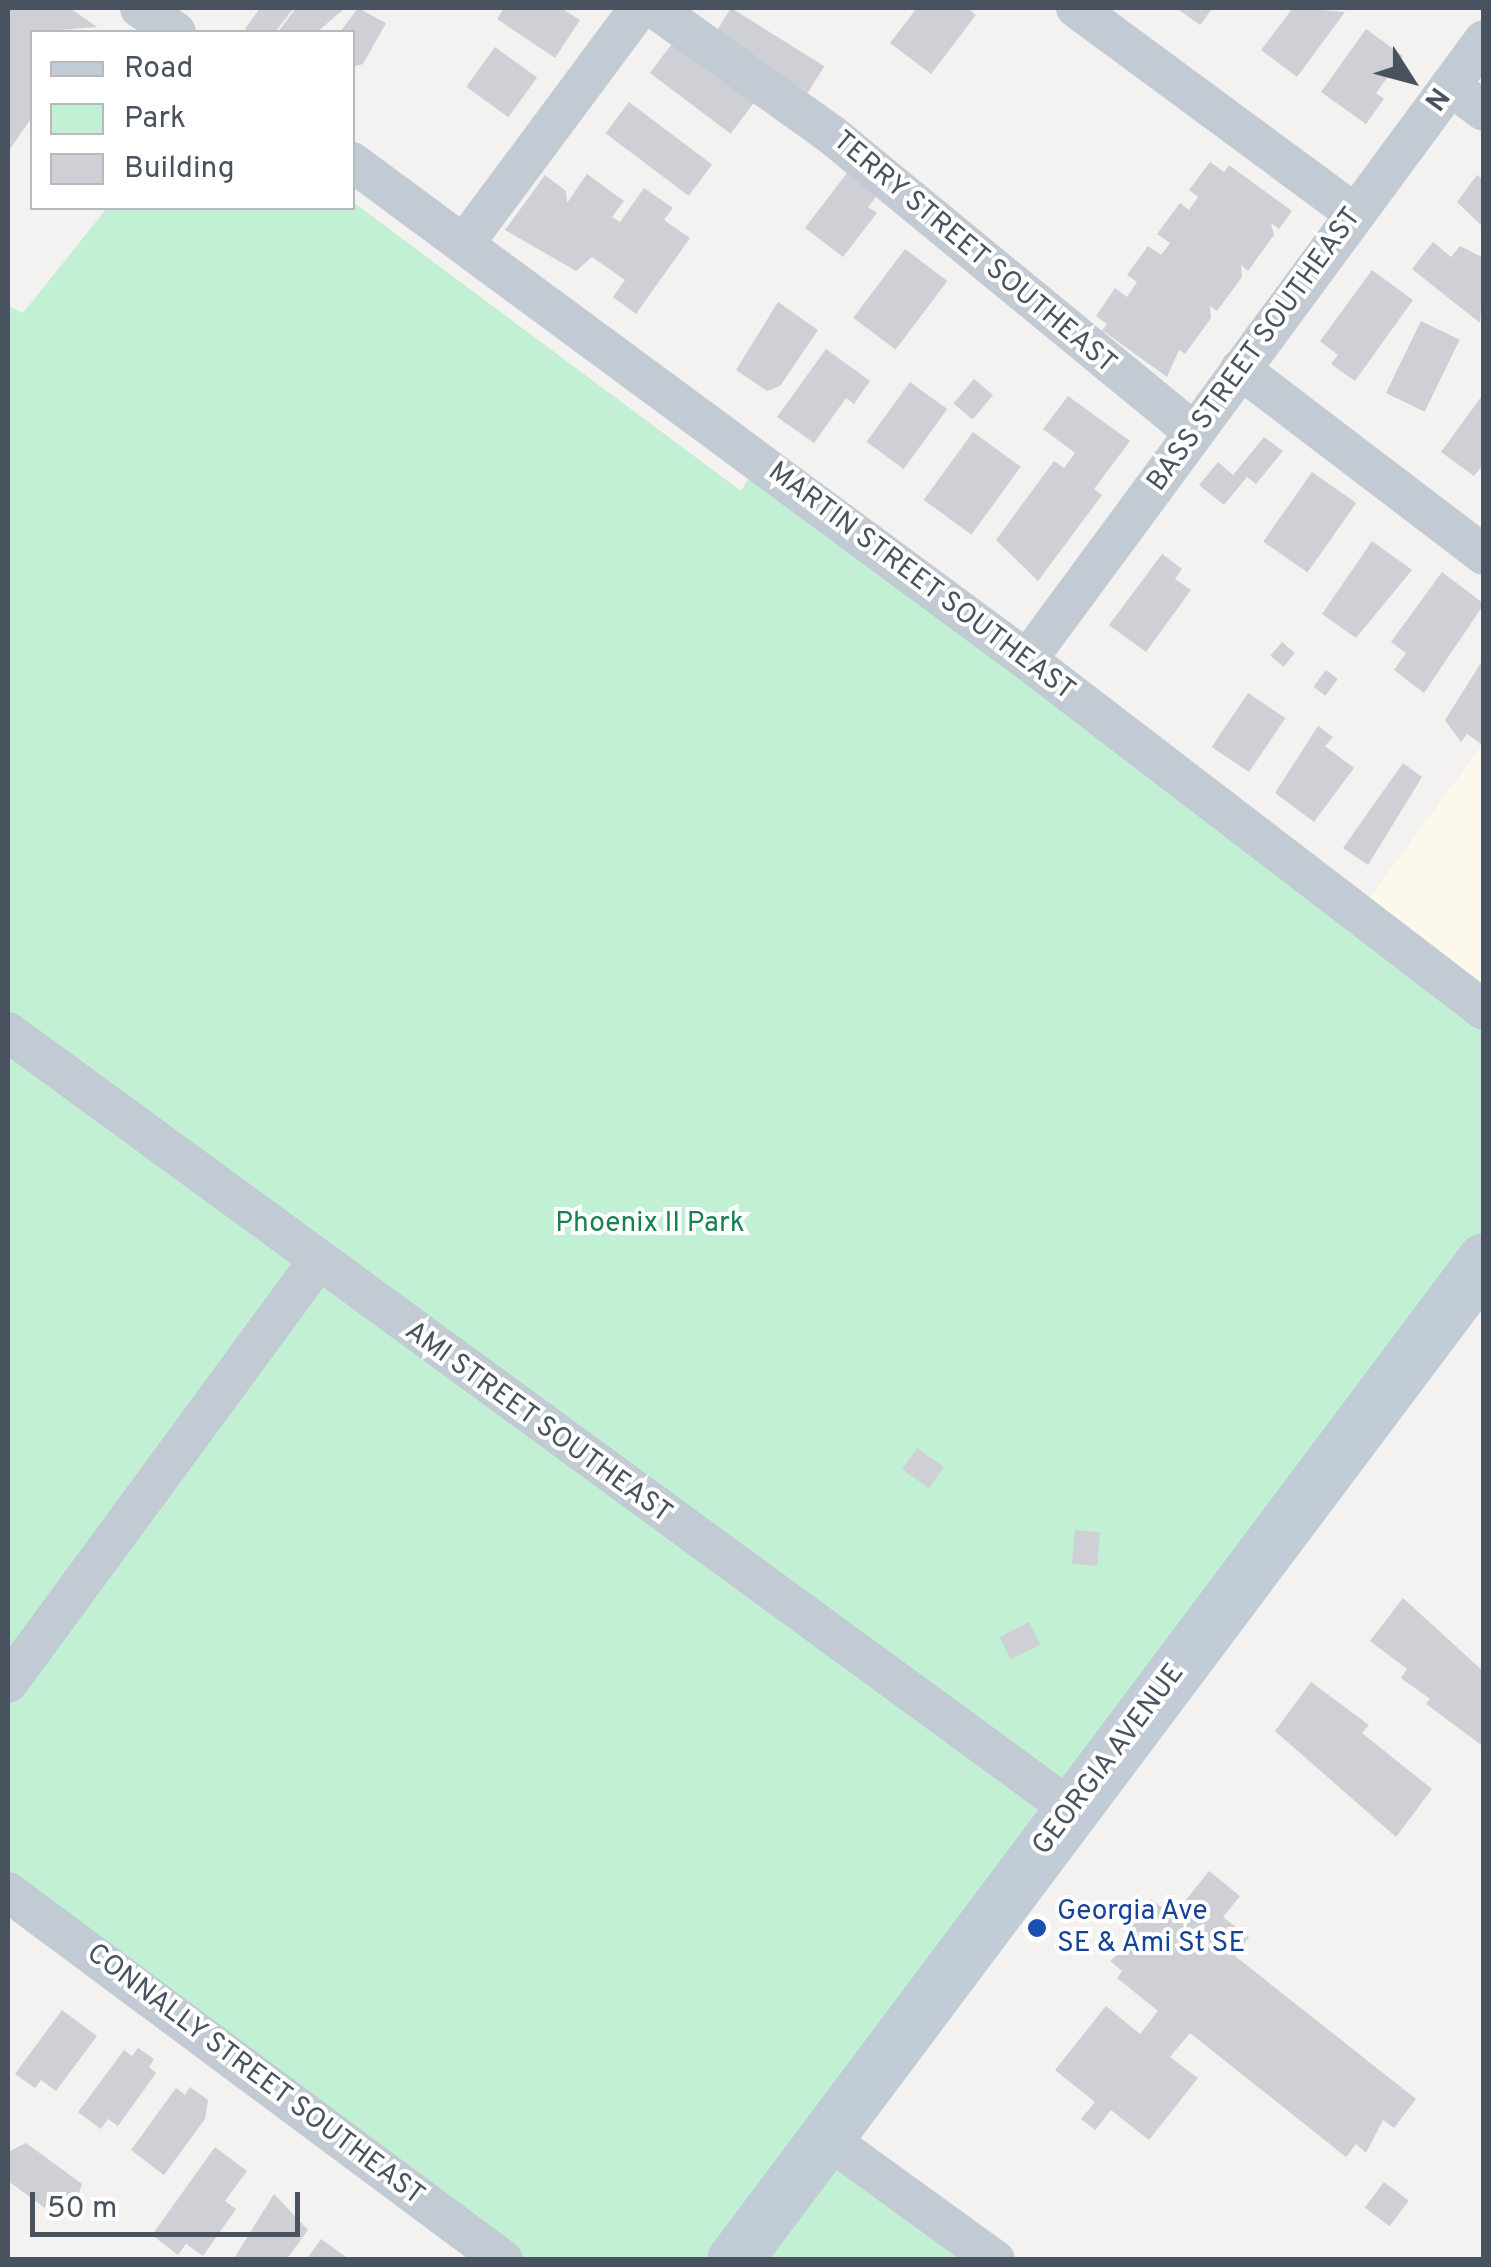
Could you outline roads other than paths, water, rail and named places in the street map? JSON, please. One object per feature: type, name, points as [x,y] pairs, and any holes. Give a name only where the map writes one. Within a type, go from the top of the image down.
[{"type":"main road","name":"GEORGIA AVENUE","points":[[734,2260],[1484,1260]]},
{"type":"street","points":[[140,8],[173,30]]},
{"type":"street","points":[[464,244],[639,8]]},
{"type":"street","name":"TERRY STREET SOUTHEAST","points":[[654,8],[832,136],[1194,432]]},
{"type":"street","points":[[1076,8],[1355,214]]},
{"type":"street","name":"BASS STREET SOUTHEAST","points":[[1026,660],[1484,40]]},
{"type":"street","points":[[1450,86],[1484,111]]},
{"type":"street","name":"MARTIN STREET SOUTHEAST","points":[[355,164],[1026,660],[1484,1010]]},
{"type":"street","points":[[1240,369],[1484,555]]},
{"type":"street","name":"AMI STREET SOUTHEAST","points":[[8,1032],[1072,1810]]},
{"type":"street","points":[[8,1682],[318,1261]]},
{"type":"street","name":"CONNALLY STREET SOUTHEAST","points":[[8,1892],[502,2260]]},
{"type":"street","points":[[825,2137],[995,2260]]},
{"type":"place","name":"Georgia Ave SE & Ami St SE","points":[[1037,1928]]},
{"type":"park label","name":"Phoenix II Park","points":[[650,1224]]}]
